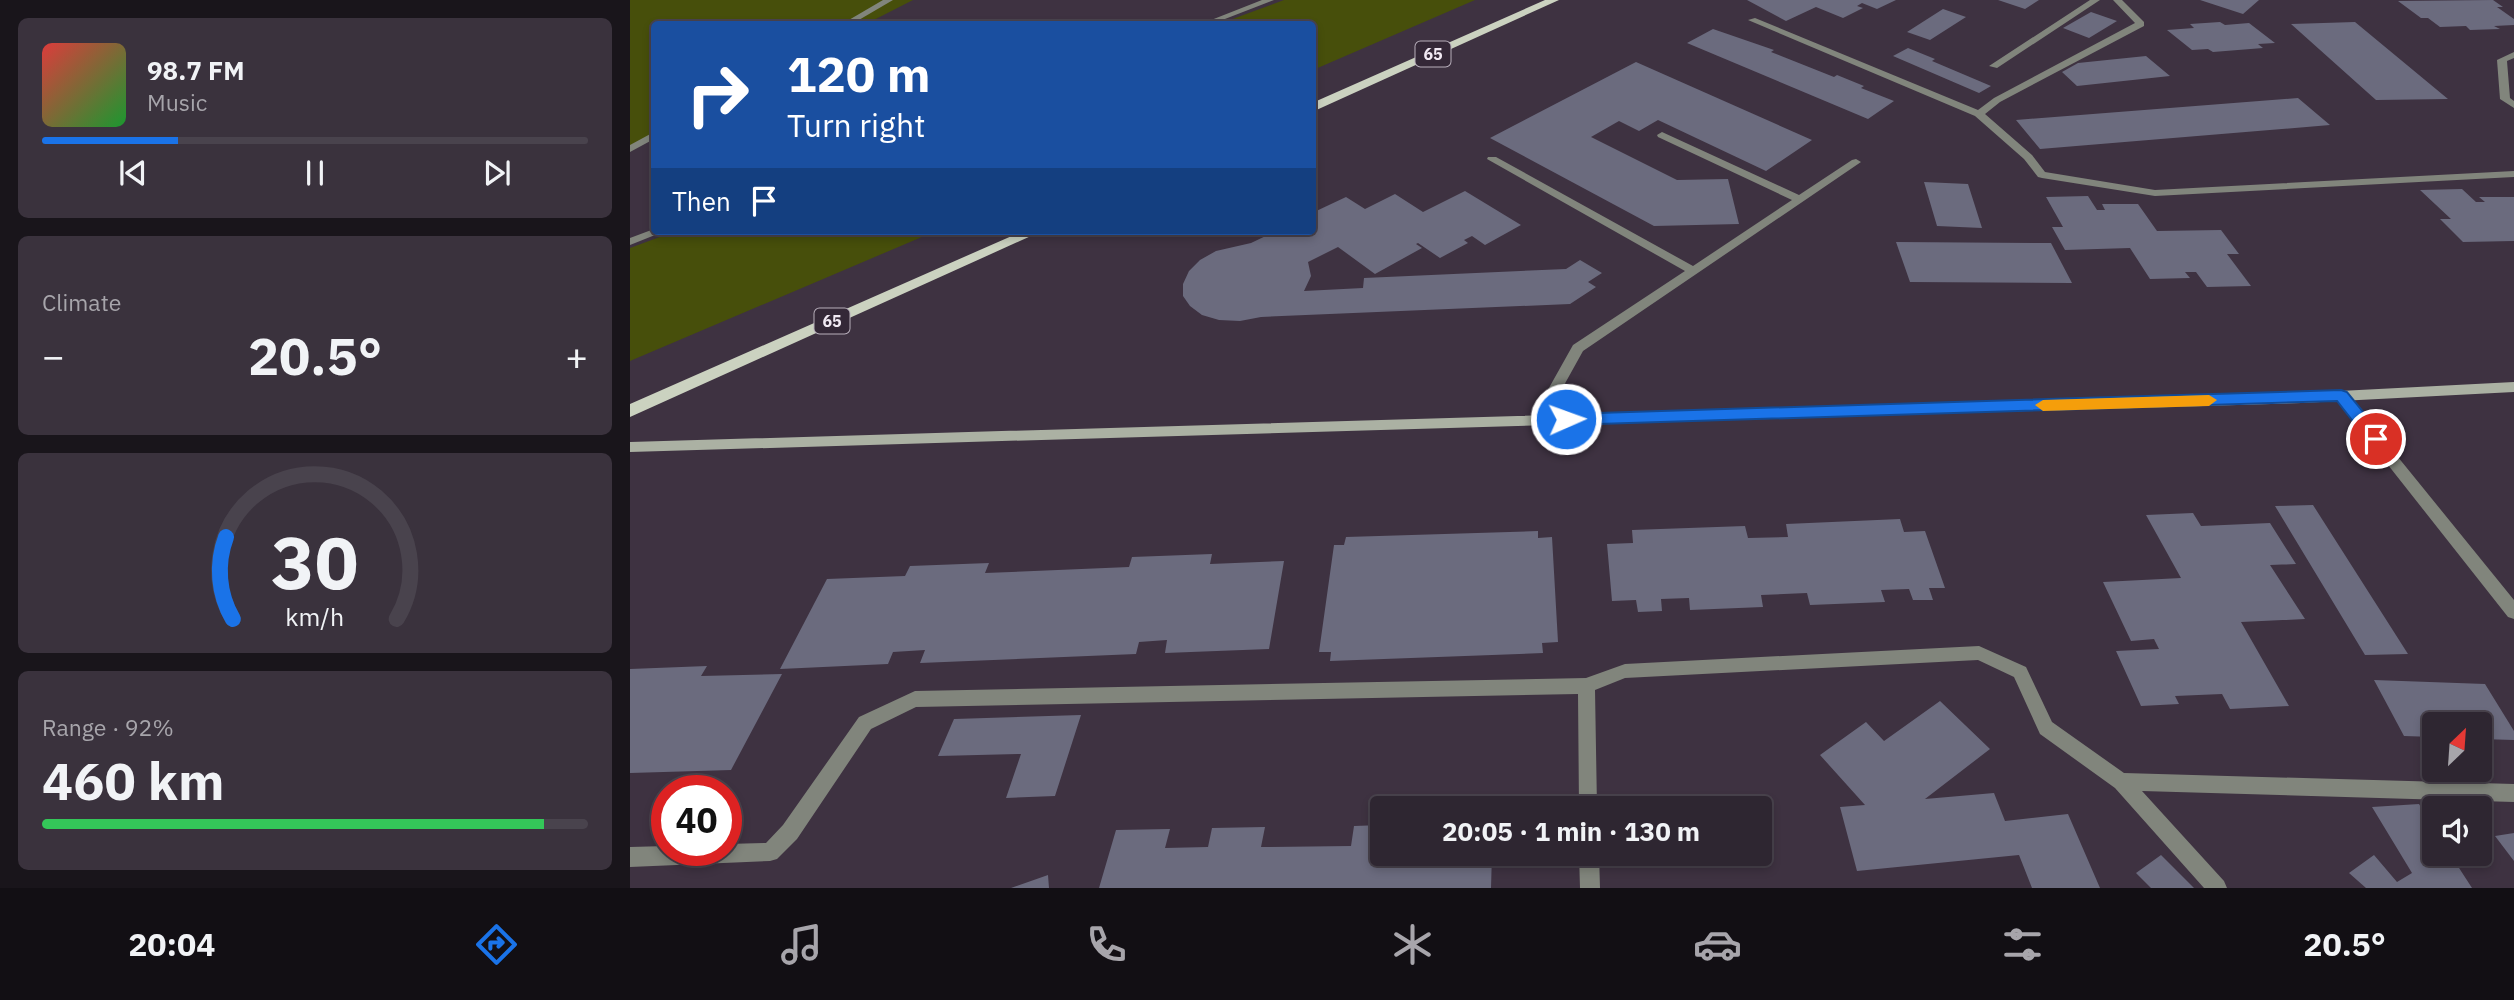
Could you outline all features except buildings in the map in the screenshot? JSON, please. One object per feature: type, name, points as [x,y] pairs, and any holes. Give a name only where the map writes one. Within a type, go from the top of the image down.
[{"type":"main road","name":"65","points":[[1316,105],[1555,0]]},
{"type":"main road","name":"65","points":[[630,411],[1026,235]]},
{"type":"street","points":[[851,21],[889,0]]},
{"type":"street","points":[[1213,21],[1270,0]]},
{"type":"street","points":[[1994,66],[2096,0]]},
{"type":"street","points":[[1979,114],[1997,100],[2141,24],[2117,0]]},
{"type":"street","points":[[1752,20],[1979,114],[2028,157],[2042,175],[2155,192],[2514,174]]},
{"type":"street","points":[[2514,55],[2502,60],[2504,99],[2514,105]]},
{"type":"street","points":[[1662,135],[1800,200]]},
{"type":"street","points":[[630,149],[651,137]]},
{"type":"street","points":[[1492,159],[1694,271]]},
{"type":"street","points":[[1538,420],[1578,348],[1856,162]]},
{"type":"street","points":[[630,242],[651,234]]},
{"type":"street","points":[[630,447],[2341,396],[2514,387]]},
{"type":"street","points":[[2341,396],[2514,612]]},
{"type":"street","points":[[630,857],[770,852],[790,832],[865,723],[915,699],[1586,686],[1625,671],[1979,653],[2020,672],[2046,728],[2121,782],[2217,888]]},
{"type":"street","points":[[1586,686],[1588,796]]},
{"type":"street","points":[[2121,782],[2514,793]]},
{"type":"street","points":[[1589,866],[1590,888]]},
{"type":"green space","points":[[630,0],[913,0],[872,21],[651,21],[651,136],[630,146]]},
{"type":"green space","points":[[1284,0],[1475,0],[1316,69],[1316,21],[1227,21]]},
{"type":"green space","points":[[665,235],[927,235],[630,361],[630,248]]},
{"type":"slow traffic","points":[[2043,405],[2209,400]]},
{"type":"route","points":[[1566,419],[2341,396],[2376,439]]}]
